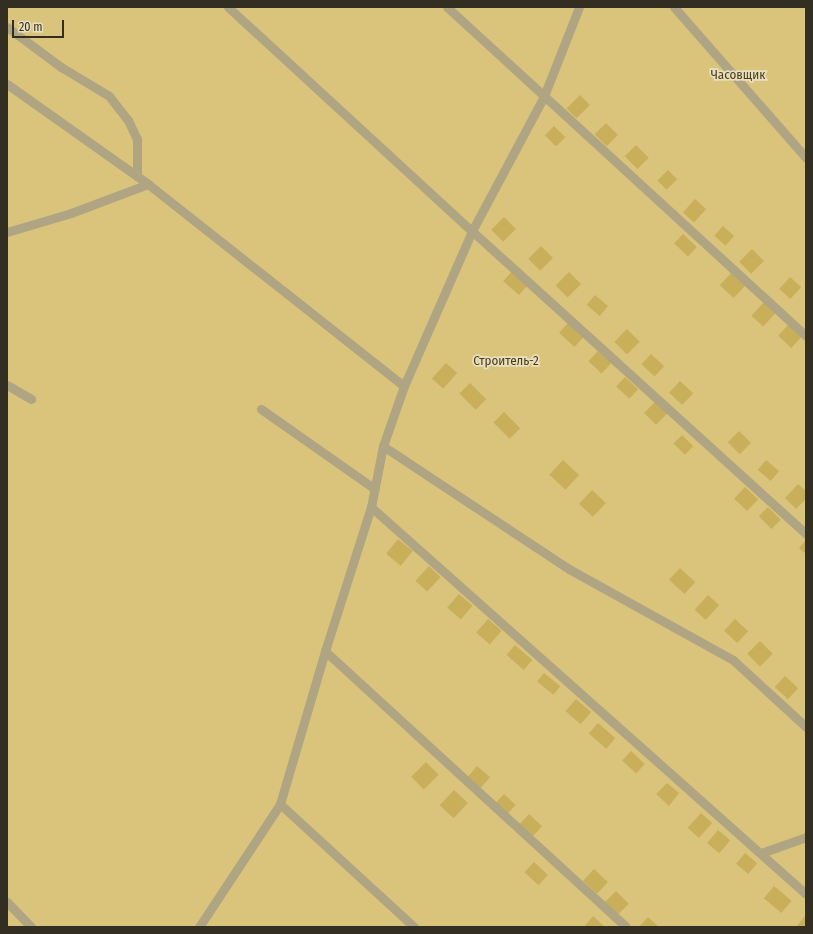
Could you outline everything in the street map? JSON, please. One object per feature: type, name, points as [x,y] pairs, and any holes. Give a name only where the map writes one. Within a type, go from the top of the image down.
[{"type":"lane","points":[[228,7],[806,534]]},
{"type":"lane","points":[[447,7],[806,336]]},
{"type":"lane","points":[[205,925],[280,804],[325,651],[372,507],[383,446],[404,386],[472,231],[544,96],[579,7]]},
{"type":"lane","points":[[674,7],[806,158]]},
{"type":"lane","points":[[7,27],[61,68],[109,96],[128,120],[137,139],[137,176]]},
{"type":"lane","points":[[7,84],[148,184],[404,386]]},
{"type":"lane","points":[[7,232],[71,213],[148,184]]},
{"type":"lane","points":[[7,385],[32,399]]},
{"type":"lane","points":[[261,409],[375,489]]},
{"type":"lane","points":[[383,446],[569,568],[733,660],[806,727]]},
{"type":"lane","points":[[372,507],[806,894]]},
{"type":"lane","points":[[325,651],[626,927]]},
{"type":"lane","points":[[280,804],[414,927]]},
{"type":"lane","points":[[761,853],[806,837]]},
{"type":"lane","points":[[7,902],[32,927]]},
{"type":"green space","name":"Строитель-2","points":[[7,7],[806,7],[806,927],[7,927]]},
{"type":"building","points":[[580,95],[590,105],[576,118],[567,108]]},
{"type":"building","points":[[606,123],[618,135],[607,146],[595,134]]},
{"type":"building","points":[[554,126],[565,137],[556,147],[545,135]]},
{"type":"building","points":[[636,145],[649,158],[637,169],[625,156]]},
{"type":"building","points":[[668,170],[677,179],[667,190],[657,181]]},
{"type":"building","points":[[695,199],[706,209],[694,222],[683,212]]},
{"type":"building","points":[[504,217],[516,229],[503,242],[491,230]]},
{"type":"building","points":[[723,226],[734,236],[725,246],[714,236]]},
{"type":"building","points":[[683,234],[697,247],[688,256],[674,244]]},
{"type":"building","points":[[541,246],[553,258],[540,271],[528,259]]},
{"type":"building","points":[[752,249],[764,261],[751,274],[739,262]]},
{"type":"building","points":[[513,270],[529,284],[519,295],[503,281]]},
{"type":"building","points":[[569,272],[581,284],[568,297],[556,285]]},
{"type":"building","points":[[732,272],[746,285],[734,298],[720,285]]},
{"type":"building","points":[[790,277],[801,287],[790,299],[779,289]]},
{"type":"building","points":[[595,295],[608,306],[600,316],[587,305]]},
{"type":"building","points":[[765,301],[777,312],[763,327],[751,316]]},
{"type":"building","points":[[570,321],[585,335],[574,347],[559,333]]},
{"type":"building","points":[[789,324],[802,336],[791,348],[778,336]]},
{"type":"building","points":[[627,329],[640,342],[627,354],[614,342]]},
{"type":"building","points":[[598,351],[611,363],[602,374],[588,361]]},
{"type":"building","points":[[651,354],[664,366],[655,377],[641,364]]},
{"type":"building","points":[[446,363],[457,373],[443,389],[432,379]]},
{"type":"building","points":[[625,377],[638,389],[629,399],[616,387]]},
{"type":"building","points":[[680,381],[693,393],[682,405],[669,393]]},
{"type":"building","points":[[470,383],[486,399],[476,410],[459,394]]},
{"type":"building","points":[[656,401],[668,413],[656,425],[644,413]]},
{"type":"building","points":[[504,412],[520,428],[510,439],[493,423]]},
{"type":"building","points":[[739,431],[751,443],[740,454],[728,442]]},
{"type":"building","points":[[682,435],[693,446],[685,455],[674,443]]},
{"type":"building","points":[[563,460],[579,475],[565,490],[549,475]]},
{"type":"building","points":[[766,460],[779,471],[771,481],[758,470]]},
{"type":"building","points":[[798,484],[806,491],[806,499],[796,509],[785,498]]},
{"type":"building","points":[[745,487],[758,499],[747,511],[734,499]]},
{"type":"building","points":[[592,490],[606,503],[593,517],[579,504]]},
{"type":"building","points":[[768,507],[781,520],[772,529],[759,516]]},
{"type":"building","points":[[398,539],[413,551],[401,566],[386,554]]},
{"type":"building","points":[[806,540],[806,554],[799,548]]},
{"type":"building","points":[[429,566],[441,577],[427,592],[415,581]]},
{"type":"building","points":[[680,568],[695,582],[684,594],[669,580]]},
{"type":"building","points":[[459,594],[473,606],[461,619],[447,608]]},
{"type":"building","points":[[708,595],[719,605],[706,620],[695,610]]},
{"type":"building","points":[[488,619],[502,631],[490,644],[476,633]]},
{"type":"building","points":[[735,619],[748,631],[737,643],[724,631]]},
{"type":"building","points":[[760,641],[773,654],[760,666],[747,654]]},
{"type":"building","points":[[515,645],[532,660],[524,670],[506,655]]},
{"type":"building","points":[[544,673],[560,686],[553,695],[537,682]]},
{"type":"building","points":[[785,676],[798,688],[788,699],[775,687]]},
{"type":"building","points":[[576,699],[591,712],[581,724],[566,711]]},
{"type":"building","points":[[598,723],[615,738],[606,749],[589,734]]},
{"type":"building","points":[[631,751],[645,764],[636,773],[622,761]]},
{"type":"building","points":[[426,762],[439,775],[424,790],[411,777]]},
{"type":"building","points":[[477,766],[490,777],[480,789],[467,778]]},
{"type":"building","points":[[667,783],[679,793],[669,806],[656,794]]},
{"type":"building","points":[[454,790],[468,803],[454,818],[440,805]]},
{"type":"building","points":[[504,794],[516,805],[506,815],[494,804]]},
{"type":"building","points":[[701,813],[712,823],[699,838],[688,828]]},
{"type":"building","points":[[529,814],[542,826],[531,838],[518,826]]},
{"type":"building","points":[[718,830],[730,840],[719,853],[707,843]]},
{"type":"building","points":[[745,853],[757,863],[748,874],[736,864]]},
{"type":"building","points":[[534,862],[548,875],[538,885],[524,872]]},
{"type":"building","points":[[594,869],[608,882],[597,894],[583,881]]},
{"type":"building","points":[[774,886],[792,901],[781,913],[764,898]]},
{"type":"building","points":[[616,891],[629,904],[617,915],[605,902]]},
{"type":"building","points":[[806,915],[806,927],[796,927]]},
{"type":"building","points":[[593,916],[605,927],[584,927]]},
{"type":"building","points":[[648,917],[659,927],[639,927]]},
{"type":"park label","name":"Часовщик","points":[[738,75]]}]
